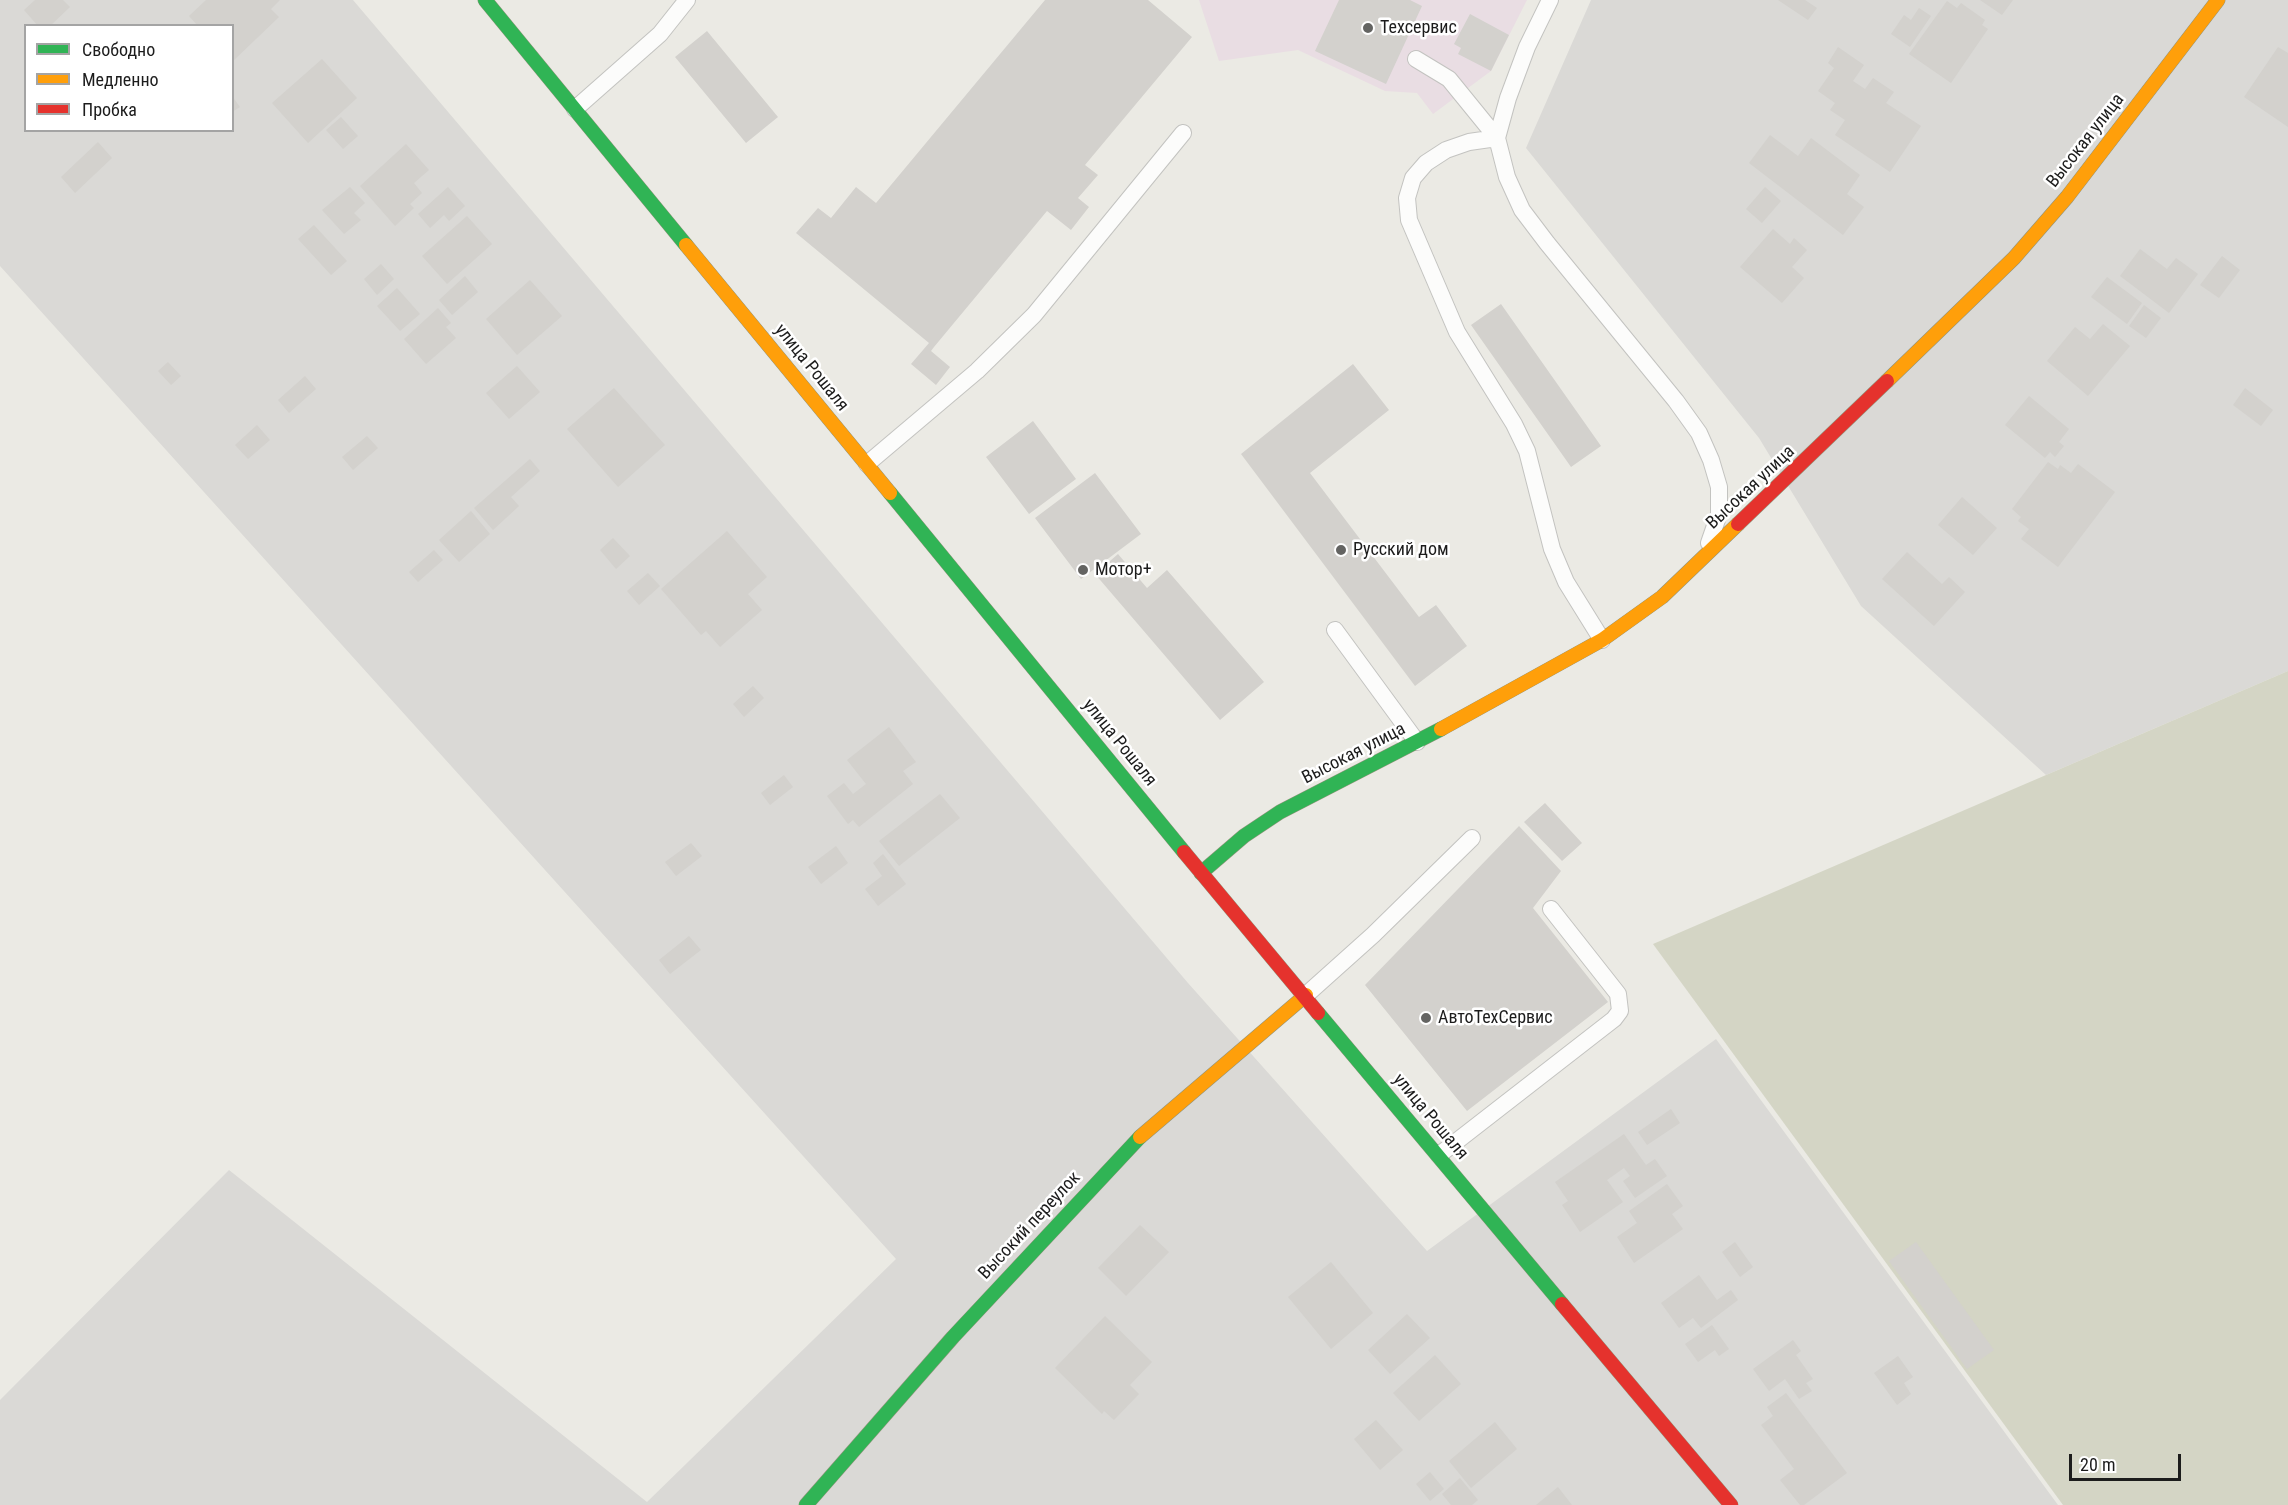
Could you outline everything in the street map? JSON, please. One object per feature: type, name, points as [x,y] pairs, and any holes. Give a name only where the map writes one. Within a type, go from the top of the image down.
[{"type":"street","name":"улица Рошаля","points":[[484,0],[1201,873],[1306,995],[1731,1505]]},
{"type":"street","name":"Высокая улица","points":[[1201,873],[1244,837],[1280,812],[1417,742],[1602,640],[1662,597],[2014,258],[2067,197],[2218,0]]},
{"type":"street","name":"Высокий переулок","points":[[806,1505],[960,1328],[1148,1128],[1306,995]]},
{"type":"lane","points":[[575,109],[660,34],[687,0]]},
{"type":"lane","points":[[1497,138],[1508,98],[1527,47],[1550,0]]},
{"type":"lane","points":[[1416,59],[1449,79],[1497,138],[1507,177],[1522,210],[1676,401],[1699,433],[1712,460],[1719,487],[1719,514],[1712,537],[1693,569]]},
{"type":"lane","points":[[867,464],[977,371],[1034,315],[1183,133]]},
{"type":"lane","points":[[1497,138],[1469,142],[1446,150],[1426,163],[1413,178],[1407,198],[1408,220],[1457,332],[1514,424],[1527,451],[1552,549],[1566,582],[1602,640]]},
{"type":"lane","points":[[1335,630],[1417,742]]},
{"type":"lane","points":[[1306,995],[1373,935],[1472,838]]},
{"type":"lane","points":[[1439,1155],[1614,1019],[1620,1011],[1618,994],[1551,909]]},
{"type":"shaded area","points":[[0,0],[353,0],[1188,983],[1427,1251],[1716,1039],[2058,1505],[0,1505],[0,1400],[229,1170],[647,1502],[896,1259],[0,266]]},
{"type":"shaded area","points":[[1199,0],[1527,0],[1491,71],[1433,114],[1417,93],[1385,91],[1298,50],[1219,61]]},
{"type":"shaded area","points":[[1591,0],[2288,0],[2288,671],[2046,775],[1861,606],[1759,438],[1526,148]]},
{"type":"shaded area","points":[[2288,671],[2288,1505],[2063,1505],[1653,944]]},
{"type":"building","points":[[35,0],[63,0],[70,7],[52,24],[36,24],[24,10]]},
{"type":"building","points":[[206,0],[280,0],[271,9],[279,17],[234,60],[234,24],[196,24],[189,16]]},
{"type":"building","points":[[1045,0],[1148,0],[1192,37],[1085,165],[1098,175],[1078,198],[1089,207],[1071,230],[1047,211],[931,351],[950,367],[936,385],[911,364],[929,343],[796,233],[818,208],[831,218],[856,187],[876,203]]},
{"type":"building","name":"Техсервис","points":[[1339,0],[1410,0],[1422,6],[1386,84],[1315,51]]},
{"type":"building","points":[[1778,0],[1805,0],[1817,8],[1808,20]]},
{"type":"building","points":[[1980,0],[2013,0],[2002,15]]},
{"type":"building","points":[[1947,1],[1957,8],[1961,3],[1985,20],[1982,25],[1988,29],[1951,83],[1909,54]]},
{"type":"building","points":[[1919,8],[1931,16],[1910,47],[1891,34],[1904,15],[1911,20]]},
{"type":"building","points":[[1470,14],[1509,35],[1491,71],[1458,54],[1461,48],[1454,44]]},
{"type":"building","points":[[707,31],[778,117],[746,143],[675,57]]},
{"type":"building","points":[[1838,47],[1864,65],[1853,81],[1865,89],[1873,78],[1894,92],[1886,103],[1921,126],[1890,172],[1835,135],[1845,120],[1830,110],[1835,103],[1818,91],[1834,68],[1828,63]]},
{"type":"building","points":[[2278,47],[2288,53],[2288,127],[2244,97]]},
{"type":"building","points":[[322,59],[357,98],[308,143],[272,103]]},
{"type":"building","points":[[234,99],[240,107],[234,111]]},
{"type":"building","points":[[341,117],[358,136],[343,149],[326,130]]},
{"type":"building","points":[[1770,135],[1798,156],[1811,138],[1860,175],[1847,194],[1864,207],[1843,235],[1749,163]]},
{"type":"building","points":[[98,142],[112,158],[75,193],[61,177]]},
{"type":"building","points":[[406,144],[429,170],[414,183],[422,193],[410,204],[414,208],[395,226],[360,186]]},
{"type":"building","points":[[350,187],[365,203],[354,213],[361,220],[344,234],[322,210]]},
{"type":"building","points":[[448,187],[465,206],[449,221],[444,215],[430,228],[418,214]]},
{"type":"building","points":[[1765,187],[1781,201],[1762,223],[1746,209]]},
{"type":"building","points":[[467,216],[492,244],[447,284],[422,256]]},
{"type":"building","points":[[314,225],[347,261],[331,275],[298,239]]},
{"type":"building","points":[[1773,229],[1790,244],[1794,238],[1807,250],[1792,267],[1804,278],[1782,303],[1740,267]]},
{"type":"building","points":[[2140,249],[2167,269],[2176,258],[2198,274],[2169,313],[2120,276]]},
{"type":"building","points":[[2222,256],[2240,270],[2219,298],[2200,285]]},
{"type":"building","points":[[381,264],[394,279],[377,295],[364,279]]},
{"type":"building","points":[[465,276],[478,292],[452,315],[439,300]]},
{"type":"building","points":[[2107,277],[2142,303],[2127,324],[2091,297]]},
{"type":"building","points":[[530,280],[562,316],[517,355],[486,319]]},
{"type":"building","points":[[397,288],[420,314],[400,331],[377,306]]},
{"type":"building","points":[[1501,304],[1601,446],[1571,467],[1471,325]]},
{"type":"building","points":[[2144,305],[2161,318],[2146,338],[2129,326]]},
{"type":"building","points":[[438,308],[451,323],[446,327],[456,338],[426,364],[404,339]]},
{"type":"building","points":[[2103,324],[2130,346],[2088,396],[2047,361],[2075,327],[2090,339]]},
{"type":"building","points":[[168,362],[181,376],[171,385],[158,371]]},
{"type":"building","points":[[1353,364],[1389,410],[1310,473],[1419,617],[1436,605],[1467,646],[1415,686],[1241,454]]},
{"type":"building","points":[[517,366],[540,392],[509,419],[486,393]]},
{"type":"building","points":[[305,376],[316,389],[289,413],[278,400]]},
{"type":"building","points":[[614,388],[665,445],[618,487],[567,429]]},
{"type":"building","points":[[2245,388],[2273,410],[2261,426],[2233,405]]},
{"type":"building","points":[[2029,396],[2069,429],[2059,442],[2064,446],[2055,457],[2050,452],[2045,458],[2005,425]]},
{"type":"building","points":[[1033,421],[1076,479],[1029,514],[986,457]]},
{"type":"building","points":[[257,425],[270,440],[248,459],[235,445]]},
{"type":"building","points":[[367,436],[378,448],[353,470],[342,457]]},
{"type":"building","points":[[530,459],[540,471],[511,497],[519,506],[493,530],[474,508]]},
{"type":"building","points":[[2048,462],[2058,469],[2060,465],[2071,473],[2078,464],[2115,492],[2058,567],[2021,539],[2029,529],[2018,521],[2021,517],[2012,509]]},
{"type":"building","points":[[1095,473],[1141,534],[1081,579],[1035,518]]},
{"type":"building","points":[[1962,497],[1997,528],[1973,555],[1938,525]]},
{"type":"building","points":[[471,511],[490,534],[459,562],[439,540]]},
{"type":"building","points":[[727,531],[767,577],[748,594],[762,610],[720,647],[706,631],[701,635],[661,589]]},
{"type":"building","points":[[613,538],[630,556],[616,569],[600,550]]},
{"type":"building","points":[[434,550],[443,560],[418,582],[409,572]]},
{"type":"building","points":[[1907,552],[1942,584],[1949,577],[1965,592],[1934,626],[1882,579]]},
{"type":"building","points":[[1118,554],[1147,588],[1167,570],[1264,682],[1220,720],[1095,574]]},
{"type":"building","points":[[648,573],[660,586],[639,605],[627,591]]},
{"type":"building","points":[[753,686],[764,698],[744,717],[733,704]]},
{"type":"building","points":[[889,727],[916,762],[903,771],[913,784],[859,827],[853,820],[848,824],[827,796],[844,783],[853,794],[866,784],[847,760]]},
{"type":"building","points":[[784,775],[793,787],[770,805],[761,793]]},
{"type":"building","points":[[940,794],[960,818],[899,866],[879,841]]},
{"type":"building","points":[[1545,803],[1582,843],[1562,861],[1524,822]]},
{"type":"building","points":[[1519,826],[1561,871],[1533,908],[1608,1002],[1467,1111],[1365,985]]},
{"type":"building","points":[[691,843],[702,856],[676,876],[665,862]]},
{"type":"building","points":[[836,846],[848,863],[821,884],[808,867]]},
{"type":"building","points":[[883,854],[906,884],[878,906],[865,889],[882,876],[873,863]]},
{"type":"building","points":[[689,936],[701,950],[670,974],[659,960]]},
{"type":"building","points":[[1671,1109],[1680,1123],[1647,1145],[1638,1132]]},
{"type":"building","points":[[1624,1134],[1646,1165],[1655,1159],[1667,1176],[1635,1198],[1623,1181],[1630,1176],[1624,1168],[1607,1180],[1623,1202],[1580,1232],[1562,1205],[1568,1201],[1555,1182]]},
{"type":"building","points":[[1667,1184],[1683,1206],[1672,1214],[1683,1229],[1634,1263],[1617,1237],[1637,1223],[1629,1211]]},
{"type":"building","points":[[1140,1225],[1169,1252],[1126,1296],[1098,1268]]},
{"type":"building","points":[[1735,1242],[1753,1267],[1740,1277],[1722,1252]]},
{"type":"building","points":[[1916,1242],[1994,1350],[1967,1369],[1889,1261]]},
{"type":"building","points":[[1331,1262],[1373,1313],[1331,1349],[1288,1297]]},
{"type":"building","points":[[1699,1275],[1717,1300],[1731,1290],[1738,1300],[1701,1328],[1693,1318],[1679,1328],[1661,1303]]},
{"type":"building","points":[[1407,1314],[1430,1338],[1390,1374],[1368,1350]]},
{"type":"building","points":[[1105,1316],[1152,1362],[1130,1385],[1139,1394],[1114,1420],[1104,1411],[1102,1414],[1055,1368]]},
{"type":"building","points":[[1712,1325],[1729,1349],[1719,1356],[1715,1350],[1698,1362],[1685,1344]]},
{"type":"building","points":[[1793,1340],[1801,1351],[1796,1355],[1813,1379],[1806,1383],[1812,1391],[1799,1399],[1785,1379],[1769,1391],[1753,1369]]},
{"type":"building","points":[[1435,1355],[1461,1384],[1419,1421],[1393,1393]]},
{"type":"building","points":[[1898,1356],[1913,1377],[1904,1383],[1911,1394],[1897,1405],[1874,1373]]},
{"type":"building","points":[[1786,1393],[1847,1473],[1804,1505],[1800,1505],[1780,1480],[1794,1469],[1761,1425],[1773,1416],[1767,1407]]},
{"type":"building","points":[[1376,1420],[1403,1450],[1380,1470],[1354,1439]]},
{"type":"building","points":[[1495,1422],[1517,1449],[1471,1488],[1449,1461]]},
{"type":"building","points":[[1430,1472],[1444,1489],[1430,1501],[1416,1484]]},
{"type":"building","points":[[1460,1478],[1478,1500],[1472,1505],[1451,1505],[1442,1494]]},
{"type":"building","points":[[1558,1487],[1572,1505],[1536,1505]]},
{"type":"traffic: fast","points":[[485,0],[686,245]]},
{"type":"traffic: fast","points":[[890,493],[1184,852]]},
{"type":"traffic: fast","points":[[1201,873],[1244,836],[1280,812],[1441,729]]},
{"type":"traffic: fast","points":[[1318,1013],[1562,1304]]},
{"type":"traffic: fast","points":[[806,1505],[953,1337],[1140,1137]]},
{"type":"traffic: slow","points":[[1887,381],[2014,258],[2067,197],[2218,0]]},
{"type":"traffic: slow","points":[[686,245],[890,493]]},
{"type":"traffic: slow","points":[[1441,729],[1602,640],[1662,597],[1738,524]]},
{"type":"traffic: slow","points":[[1140,1137],[1306,995]]},
{"type":"traffic: jam","points":[[1738,524],[1887,381]]},
{"type":"traffic: jam","points":[[1184,852],[1318,1013]]},
{"type":"traffic: jam","points":[[1562,1304],[1731,1505]]},
{"type":"place","name":"Техсервис","points":[[1368,28]]},
{"type":"place","name":"Русский дом","points":[[1341,550]]},
{"type":"place","name":"Мотор+","points":[[1083,570]]},
{"type":"place","name":"АвтоТехСервис","points":[[1426,1018]]}]
